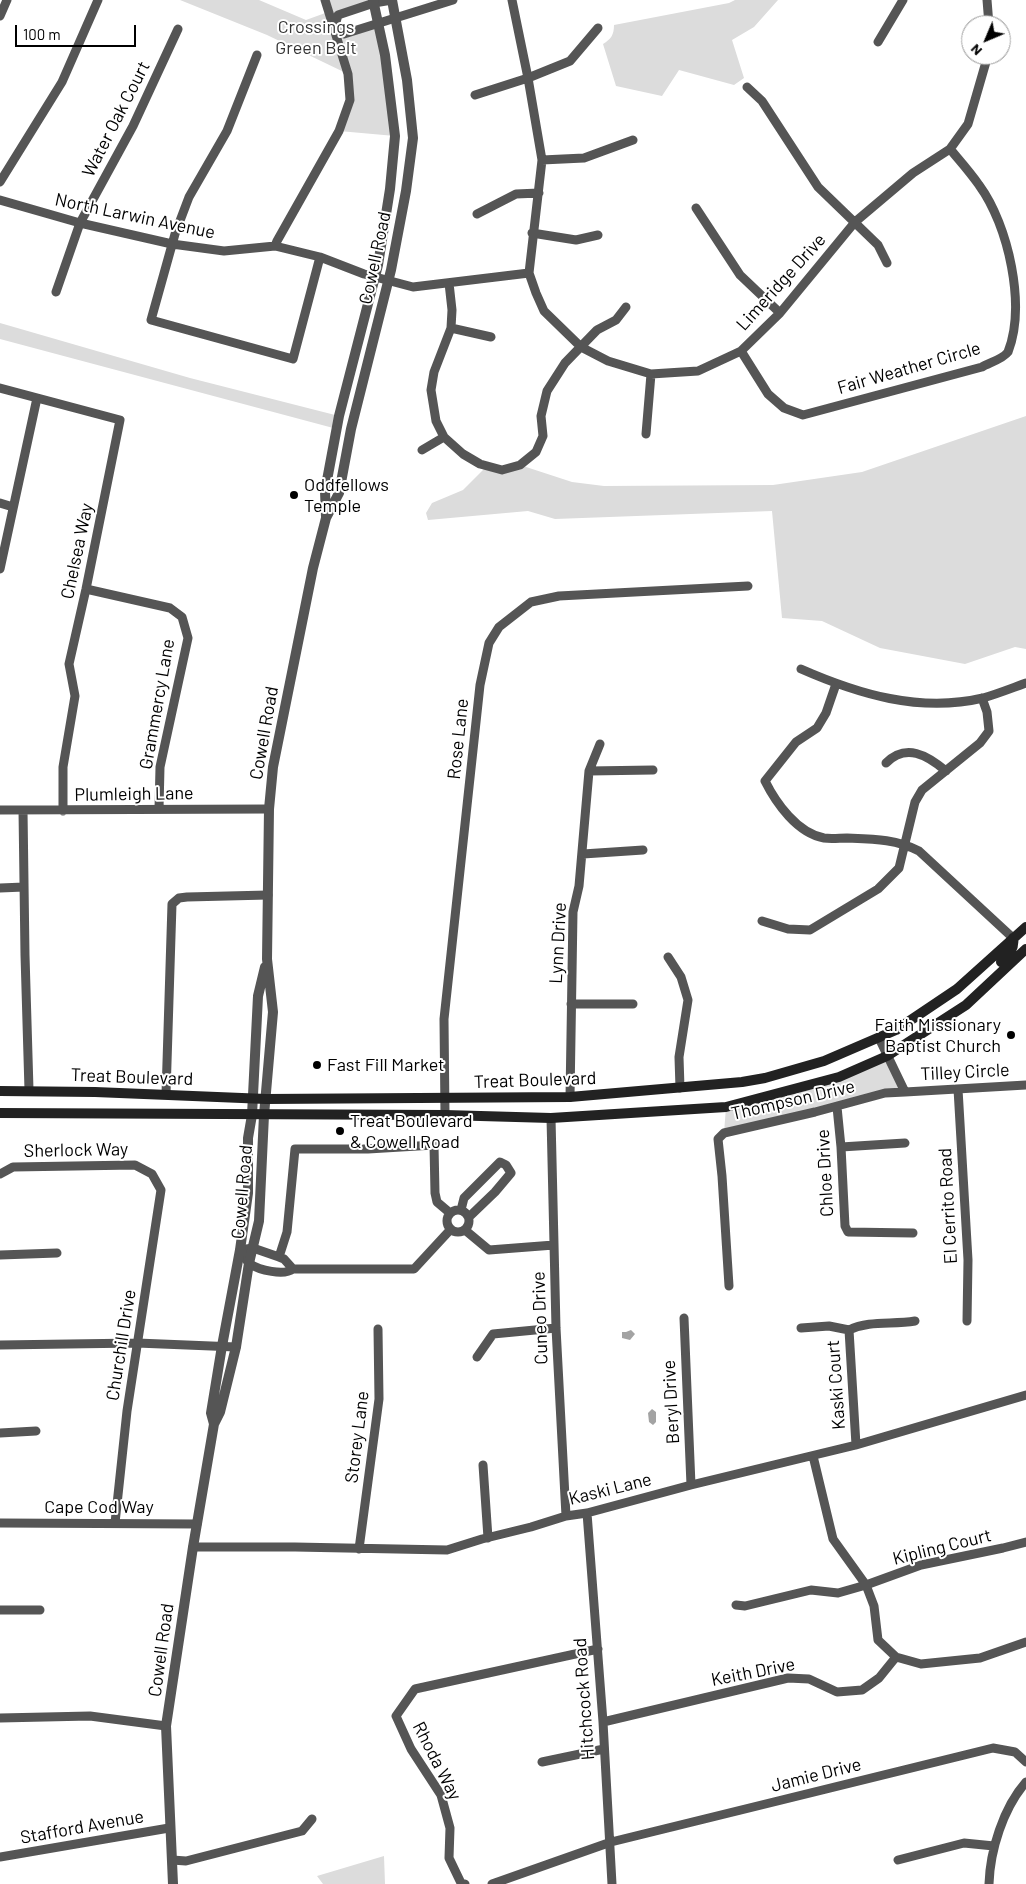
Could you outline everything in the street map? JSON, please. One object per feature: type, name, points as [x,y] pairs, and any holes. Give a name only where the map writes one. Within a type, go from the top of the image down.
[{"type":"main road","name":"Treat Boulevard","points":[[0,1091],[29,1090],[166,1094],[266,1099],[570,1097],[680,1088],[765,1078],[824,1061],[896,1030],[957,989],[1026,927]]},
{"type":"main road","points":[[977,994],[985,978],[1010,954],[1014,943],[1013,938],[1020,940],[1026,936]]},
{"type":"main road","name":"Treat Boulevard","points":[[0,1113],[445,1115],[551,1118],[726,1107],[839,1077],[887,1056],[966,1005],[1026,948]]},
{"type":"street","points":[[0,16],[7,0]]},
{"type":"street","points":[[0,182],[62,82],[98,0]]},
{"type":"street","points":[[275,246],[339,131],[350,100],[348,74],[325,0]]},
{"type":"street","points":[[334,29],[338,15],[373,1],[392,0]]},
{"type":"street","name":"Cowell Road","points":[[173,1884],[169,1828],[166,1726],[214,1424],[220,1412],[236,1347],[249,1263],[259,1221],[264,1115],[273,1012],[267,958],[269,809],[273,767],[313,568],[326,518],[339,493],[351,429],[388,281],[406,192],[413,138],[407,80],[392,0]]},
{"type":"street","points":[[334,29],[344,34],[379,25],[453,0]]},
{"type":"street","name":"Limeridge Drive","points":[[512,0],[542,160],[528,273],[544,311],[581,347],[608,362],[652,374],[698,371],[741,351],[780,313],[855,222],[913,172],[950,149],[968,124],[985,65]]},
{"type":"street","points":[[878,42],[903,0]]},
{"type":"street","points":[[987,0],[988,15]]},
{"type":"street","name":"Cowell Road","points":[[326,518],[325,491],[339,416],[375,277],[390,189],[395,136],[385,55],[373,1]]},
{"type":"street","points":[[475,95],[528,78],[570,61],[598,28]]},
{"type":"street","name":"Water Oak Court","points":[[56,292],[80,223],[133,126],[178,29]]},
{"type":"street","points":[[257,55],[227,130],[189,197],[174,234],[151,320],[293,359],[320,257]]},
{"type":"street","points":[[747,86],[762,101],[818,187],[878,245],[887,263]]},
{"type":"street","points":[[542,160],[584,158],[633,140]]},
{"type":"street","name":"Fair Weather Circle","points":[[741,351],[768,394],[784,408],[803,415],[982,368],[1007,353],[1022,328],[1024,304],[1017,257],[998,217],[980,186],[950,149]]},
{"type":"street","points":[[477,214],[516,194],[539,193]]},
{"type":"street","name":"North Larwin Avenue","points":[[0,200],[80,223],[172,244],[224,251],[275,246],[320,257],[375,277],[413,287],[528,273]]},
{"type":"street","points":[[696,208],[740,275],[780,313]]},
{"type":"street","points":[[532,233],[576,240],[598,235]]},
{"type":"street","points":[[449,282],[452,328],[434,372],[432,390],[436,421],[444,438],[463,454],[480,464],[502,470],[520,465],[536,452],[543,436],[541,416],[547,391],[566,363],[581,347],[597,330],[616,320],[626,307]]},
{"type":"street","points":[[452,328],[491,337]]},
{"type":"street","points":[[646,434],[652,374]]},
{"type":"street","name":"Chelsea Way","points":[[0,388],[120,420],[69,664],[75,696],[63,768],[63,811]]},
{"type":"street","points":[[0,569],[37,398]]},
{"type":"street","points":[[422,450],[444,438]]},
{"type":"street","points":[[0,503],[13,507]]},
{"type":"street","name":"Rose Lane","points":[[445,1115],[444,1019],[479,691],[489,643],[499,627],[531,602],[560,596],[748,586]]},
{"type":"street","name":"Grammercy Lane","points":[[86,589],[170,608],[182,617],[188,638],[160,767],[159,808]]},
{"type":"street","points":[[801,669],[836,684],[878,697],[918,703],[982,698],[1026,683]]},
{"type":"street","points":[[836,684],[826,713],[818,728],[796,742],[765,781],[772,795],[805,831],[824,838],[881,839],[906,844],[927,858],[1013,938]]},
{"type":"street","points":[[762,922],[788,929],[810,930],[878,889],[899,868],[915,802],[922,790],[980,743],[989,731],[987,712],[982,698]]},
{"type":"street","name":"Lynn Drive","points":[[570,1097],[573,912],[583,854],[589,771],[600,744]]},
{"type":"street","points":[[886,763],[896,754],[902,752],[921,754],[933,760],[946,771]]},
{"type":"street","points":[[589,771],[653,770]]},
{"type":"street","name":"Plumleigh Lane","points":[[0,810],[269,809]]},
{"type":"street","points":[[23,810],[29,1090]]},
{"type":"street","points":[[583,854],[643,850]]},
{"type":"street","points":[[0,888],[24,887]]},
{"type":"street","points":[[166,1094],[172,904],[179,898],[187,897],[268,896]]},
{"type":"street","points":[[668,957],[681,977],[688,1000],[679,1057],[680,1088]]},
{"type":"street","name":"Cowell Road","points":[[214,1424],[211,1413],[240,1250],[248,1193],[248,1138],[252,1115],[258,996],[267,958]]},
{"type":"street","name":"Lynn Drive","points":[[571,1004],[634,1004]]},
{"type":"street","name":"Tilley Circle","points":[[879,1038],[905,1092],[1026,1085]]},
{"type":"street","name":"El Cerrito Road","points":[[958,1089],[968,1260],[967,1321]]},
{"type":"street","name":"Thompson Drive","points":[[729,1286],[718,1139],[724,1133],[837,1107],[885,1093],[905,1092]]},
{"type":"street","name":"Chloe Drive","points":[[837,1107],[845,1226],[848,1232],[912,1232]]},
{"type":"street","name":"Cuneo Drive","points":[[551,1118],[556,1328],[566,1516]]},
{"type":"street","points":[[841,1147],[905,1143]]},
{"type":"street","points":[[279,1257],[288,1232],[295,1149],[368,1149],[434,1145],[435,1193],[437,1202],[450,1213]]},
{"type":"street","points":[[461,1210],[464,1198],[500,1162],[506,1165],[511,1173],[495,1192],[469,1217]]},
{"type":"street","name":"Sherlock Way","points":[[0,1174],[13,1167],[135,1165],[152,1174]]},
{"type":"street","name":"Churchill Drive","points":[[114,1523],[137,1343],[161,1190],[152,1174]]},
{"type":"street","points":[[457,1210],[466,1212],[469,1217],[469,1224],[465,1230],[458,1232],[451,1230],[447,1220],[450,1213],[457,1210]]},
{"type":"street","points":[[293,1269],[284,1259],[279,1257],[253,1248],[240,1250],[249,1263],[278,1273],[289,1272],[293,1269],[414,1269],[451,1230]]},
{"type":"street","points":[[465,1230],[489,1250],[554,1245]]},
{"type":"street","points":[[0,1255],[57,1253]]},
{"type":"street","name":"Beryl Drive","points":[[684,1318],[691,1485]]},
{"type":"street","name":"Kaski Court","points":[[856,1445],[849,1330],[862,1324],[915,1321]]},
{"type":"street","points":[[802,1328],[829,1326],[849,1330]]},
{"type":"street","points":[[477,1357],[493,1334],[556,1328]]},
{"type":"street","name":"Storey Lane","points":[[359,1548],[379,1400],[378,1329]]},
{"type":"street","points":[[0,1345],[137,1343],[236,1347]]},
{"type":"street","name":"Kaski Lane","points":[[193,1547],[447,1550],[531,1528],[566,1516],[856,1445],[1026,1395]]},
{"type":"street","points":[[0,1433],[36,1431]]},
{"type":"street","points":[[813,1456],[834,1539],[866,1585],[874,1606],[878,1640],[896,1657],[921,1664],[980,1658],[1026,1642]]},
{"type":"street","points":[[483,1465],[488,1538]]},
{"type":"street","name":"Hitchcock Road","points":[[587,1512],[603,1722],[612,1884]]},
{"type":"street","name":"Cape Cod Way","points":[[0,1523],[197,1524]]},
{"type":"street","name":"Kipling Court","points":[[736,1605],[744,1606],[811,1590],[838,1592],[866,1585],[921,1565],[1026,1542]]},
{"type":"street","points":[[0,1610],[40,1610]]},
{"type":"street","name":"Rhoda Way","points":[[465,1884],[461,1883],[449,1858],[450,1828],[441,1795],[411,1749],[396,1716],[415,1689],[598,1649]]},
{"type":"street","name":"Keith Drive","points":[[603,1722],[788,1678],[809,1679],[837,1692],[862,1690],[879,1678],[896,1657]]},
{"type":"street","points":[[0,1718],[90,1716],[166,1726]]},
{"type":"street","name":"Jamie Drive","points":[[611,1842],[993,1748],[1015,1752],[1026,1762]]},
{"type":"street","points":[[542,1762],[604,1749]]},
{"type":"street","points":[[989,1884],[990,1865],[996,1837],[1026,1782]]},
{"type":"street","points":[[172,1860],[186,1861],[302,1831],[312,1819]]},
{"type":"street","name":"Stafford Avenue","points":[[0,1857],[169,1828]]},
{"type":"street","points":[[492,1884],[611,1842]]},
{"type":"street","points":[[898,1860],[964,1843],[994,1846]]},
{"type":"green space","name":"Crossings Green Belt","points":[[180,0],[259,0],[306,20],[328,12],[325,0],[373,0],[338,15],[334,29],[344,34],[379,25],[395,136],[339,131],[350,100],[348,74],[267,35]]},
{"type":"green space","points":[[735,0],[778,0],[754,27],[732,40],[744,78],[734,85],[679,70],[662,96],[616,86],[603,44],[612,36],[614,25],[729,3]]},
{"type":"green space","points":[[0,323],[190,378],[339,416],[337,429],[0,339]]},
{"type":"green space","points":[[1026,416],[1026,649],[1015,647],[965,664],[880,648],[822,621],[782,618],[772,511],[555,519],[528,511],[428,520],[426,513],[432,503],[463,490],[487,466],[502,470],[520,465],[572,482],[604,486],[773,485],[862,472]]},
{"type":"green space","points":[[887,1056],[905,1092],[724,1133],[726,1107],[839,1077]]},
{"type":"green space","points":[[384,1856],[385,1884],[323,1884],[317,1876]]},
{"type":"shaded area","points":[[631,1330],[635,1334],[630,1340],[622,1338],[622,1332]]},
{"type":"shaded area","points":[[652,1409],[656,1412],[656,1422],[653,1425],[649,1422],[648,1413]]},
{"type":"place","name":"Oddfellows Temple","points":[[294,495]]},
{"type":"place","name":"Faith Missionary Baptist Church","points":[[1011,1035]]},
{"type":"place","name":"Fast Fill Market","points":[[317,1065]]},
{"type":"place","name":"Treat Boulevard & Cowell Road","points":[[340,1131]]}]
